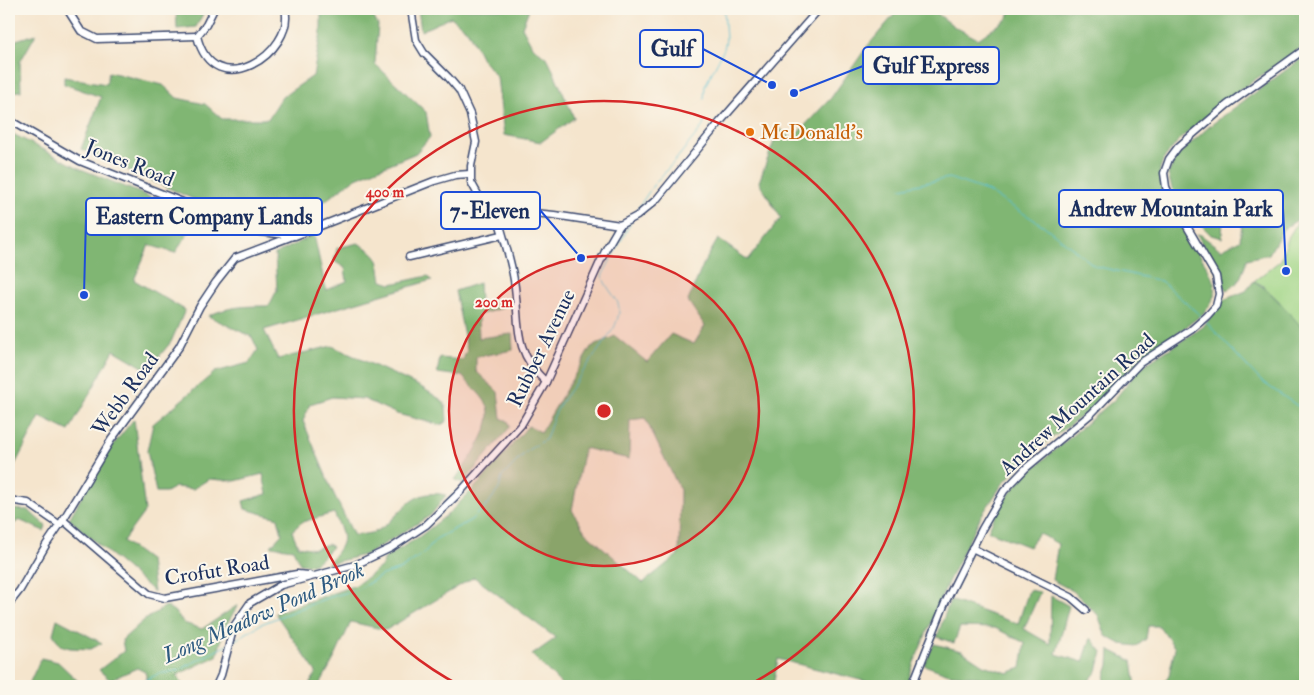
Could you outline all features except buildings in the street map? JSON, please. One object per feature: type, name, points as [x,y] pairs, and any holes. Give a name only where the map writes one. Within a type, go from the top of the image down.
[{"type":"street","points":[[67,9],[81,31],[97,39],[197,36],[206,25],[214,9]]},
{"type":"street","points":[[197,36],[200,48],[206,58],[214,65],[224,69],[235,70],[245,68],[256,62],[278,43],[287,21],[285,9]]},
{"type":"street","points":[[411,9],[416,40],[424,53],[458,90],[470,114],[476,142],[470,174],[471,182],[481,200],[495,209],[621,225]]},
{"type":"street","name":"Rubber Avenue","points":[[216,686],[221,675],[234,626],[250,603],[281,585],[355,565],[391,548],[426,525],[460,492],[521,425],[546,382],[606,249],[621,225],[637,216],[656,200],[720,122],[820,9]]},
{"type":"street","name":"Andrew Mountain Road","points":[[912,686],[945,602],[998,500],[1015,478],[1092,413],[1146,359],[1191,330],[1216,306],[1219,294],[1216,276],[1169,196],[1164,182],[1165,168],[1169,158],[1178,147],[1209,120],[1238,96],[1305,49]]},
{"type":"street","name":"Jones Road","points":[[9,120],[59,150],[95,167],[252,229],[294,236]]},
{"type":"street","points":[[294,236],[409,190],[450,176],[470,174]]},
{"type":"street","points":[[495,209],[514,280],[518,333],[531,366],[546,382]]},
{"type":"street","name":"Webb Road","points":[[9,604],[20,590],[111,440],[179,347],[200,306],[216,282],[235,258],[294,236]]},
{"type":"street","points":[[409,257],[502,236]]},
{"type":"street","name":"Crofut Road","points":[[9,500],[28,503],[61,523],[149,594],[164,598],[297,574],[313,576]]},
{"type":"street","points":[[972,548],[1071,597],[1086,610]]},
{"type":"green space","points":[[176,9],[199,9],[203,14],[196,27],[177,29]]},
{"type":"green space","points":[[321,9],[369,9],[378,25],[375,64],[426,112],[430,137],[416,153],[356,178],[315,208],[298,224],[251,218],[211,207],[81,149],[101,97],[64,84],[64,77],[106,84],[109,72],[163,85],[177,98],[205,104],[222,119],[268,119],[282,97],[313,76],[321,32]]},
{"type":"green space","points":[[418,9],[529,9],[522,27],[532,46],[548,59],[574,118],[541,142],[504,135],[497,77],[482,59],[468,31],[451,17],[421,31]]},
{"type":"green space","points":[[899,9],[931,9],[955,27],[978,39],[1007,19],[1012,9],[1305,9],[1305,45],[1227,99],[1181,138],[1165,157],[1160,168],[1162,189],[1214,281],[1215,293],[1211,304],[1204,313],[1170,339],[1141,357],[1098,404],[1040,447],[1004,482],[981,516],[948,582],[913,665],[907,686],[884,686],[778,659],[773,686],[563,686],[532,655],[556,638],[474,577],[386,630],[351,622],[319,686],[309,686],[316,672],[275,613],[356,585],[382,566],[385,558],[419,537],[447,515],[484,478],[528,426],[541,432],[591,347],[615,336],[647,362],[671,334],[694,344],[705,326],[688,301],[703,265],[718,239],[748,260],[781,218],[759,182],[779,128],[792,139],[831,98],[866,48]],"holes":[[[645,418],[680,490],[679,554],[643,583],[585,532],[572,510],[584,448],[629,459],[630,420]]]},
{"type":"green space","points":[[36,34],[20,62],[21,91],[9,92],[9,54],[16,40]]},
{"type":"green space","points":[[1305,56],[1305,215],[1283,229],[1269,254],[1247,259],[1238,282],[1226,290],[1197,234],[1221,250],[1240,240],[1244,208],[1232,197],[1221,202],[1223,218],[1222,238],[1211,235],[1196,220],[1188,218],[1172,188],[1168,174],[1176,157],[1211,125]]},
{"type":"green space","points":[[9,132],[81,169],[199,217],[175,253],[149,245],[134,280],[185,310],[171,342],[148,370],[114,350],[69,431],[40,417],[9,476]]},
{"type":"green space","points":[[1305,211],[1305,339],[1275,310],[1280,302],[1262,285],[1254,281],[1281,260],[1289,236]]},
{"type":"green space","points":[[314,235],[326,290],[347,281],[345,268],[334,261],[337,248],[358,243],[377,258],[382,281],[391,284],[428,276],[432,280],[264,330],[278,359],[332,346],[421,387],[443,401],[446,408],[447,421],[441,425],[397,414],[364,399],[332,397],[310,404],[303,421],[354,536],[377,531],[408,504],[423,495],[446,495],[431,515],[368,554],[327,564],[338,550],[342,540],[341,530],[334,513],[302,522],[292,531],[298,546],[314,549],[328,544],[332,547],[318,561],[306,565],[300,564],[293,549],[271,546],[282,534],[278,518],[245,509],[243,501],[267,494],[263,474],[235,481],[209,479],[193,489],[175,487],[166,492],[156,492],[147,451],[153,424],[215,372],[249,363],[258,350],[252,337],[208,316],[230,308],[269,306],[277,290],[275,254]]},
{"type":"green space","points":[[1254,281],[1275,297],[1305,331],[1305,686],[1161,686],[1169,675],[1175,648],[1159,626],[1148,626],[1146,639],[1137,646],[1121,644],[1106,636],[1098,615],[1073,591],[1052,580],[1058,544],[1039,533],[1029,547],[988,531],[999,507],[1022,478],[1114,400],[1140,368],[1203,327],[1223,300],[1246,291]]},
{"type":"green space","points":[[479,283],[480,303],[502,303],[503,308],[478,315],[479,338],[512,334],[513,350],[476,357],[476,371],[498,392],[501,418],[508,421],[510,427],[463,483],[455,480],[480,443],[485,432],[489,411],[484,399],[462,376],[437,373],[440,358],[463,360],[467,350],[455,291]]},
{"type":"green space","points":[[134,419],[145,511],[123,541],[150,561],[154,592],[69,519],[108,451]]},
{"type":"green space","points":[[9,509],[28,510],[46,526],[44,531],[19,520],[9,528]]},
{"type":"green space","points":[[1029,590],[1040,592],[1024,629],[1050,644],[1051,596],[1069,606],[1056,654],[1083,662],[1091,638],[1102,652],[1097,671],[1085,686],[1008,686],[993,679],[949,674],[924,665],[934,644],[962,651],[983,665],[1008,673],[1021,668],[1025,643],[995,628],[960,627],[954,643],[937,637],[950,600],[1018,624]]},
{"type":"green space","points":[[238,605],[225,627],[217,656],[177,675],[183,686],[142,686],[148,683],[145,672],[137,668],[110,680],[99,670],[124,651],[122,640],[143,621],[166,606],[174,611],[184,623],[202,629]]},
{"type":"green space","points":[[57,619],[102,643],[91,649],[70,648],[60,645],[53,634]]},
{"type":"green space","points":[[1110,650],[1132,661],[1136,686],[1104,686]]},
{"type":"green space","points":[[41,658],[58,662],[83,686],[28,686]]},
{"type":"waterway","name":"Long Meadow Pond Brook","points":[[704,99],[705,86],[724,49],[726,39],[724,9]]},
{"type":"waterway","name":"Long Meadow Pond Brook","points":[[635,213],[654,184],[703,126],[705,120]]},
{"type":"waterway","points":[[901,188],[949,178],[987,191],[1044,226],[1095,266],[1161,281],[1202,317]]},
{"type":"waterway","name":"Long Meadow Pond Brook","points":[[232,642],[261,624],[327,598],[359,589],[382,575],[401,569],[424,553],[436,539],[471,520],[487,505],[499,489],[502,477],[528,450],[546,439],[560,404],[614,328],[618,318],[619,305],[602,276],[630,224]]},
{"type":"waterway","points":[[1206,322],[1261,381],[1305,411]]},
{"type":"waterway","name":"Long Meadow Pond Brook","points":[[134,686],[158,674],[179,670],[227,645]]},
{"type":"place","name":"Gulf","points":[[772,85]]},
{"type":"place","name":"Gulf Express","points":[[794,93]]},
{"type":"place","name":"McDonald's","points":[[750,132]]},
{"type":"place","name":"7-Eleven","points":[[581,258]]},
{"type":"place","name":"Andrew Mountain Park","points":[[1286,271]]},
{"type":"place","name":"Eastern Company Lands","points":[[84,295]]}]
